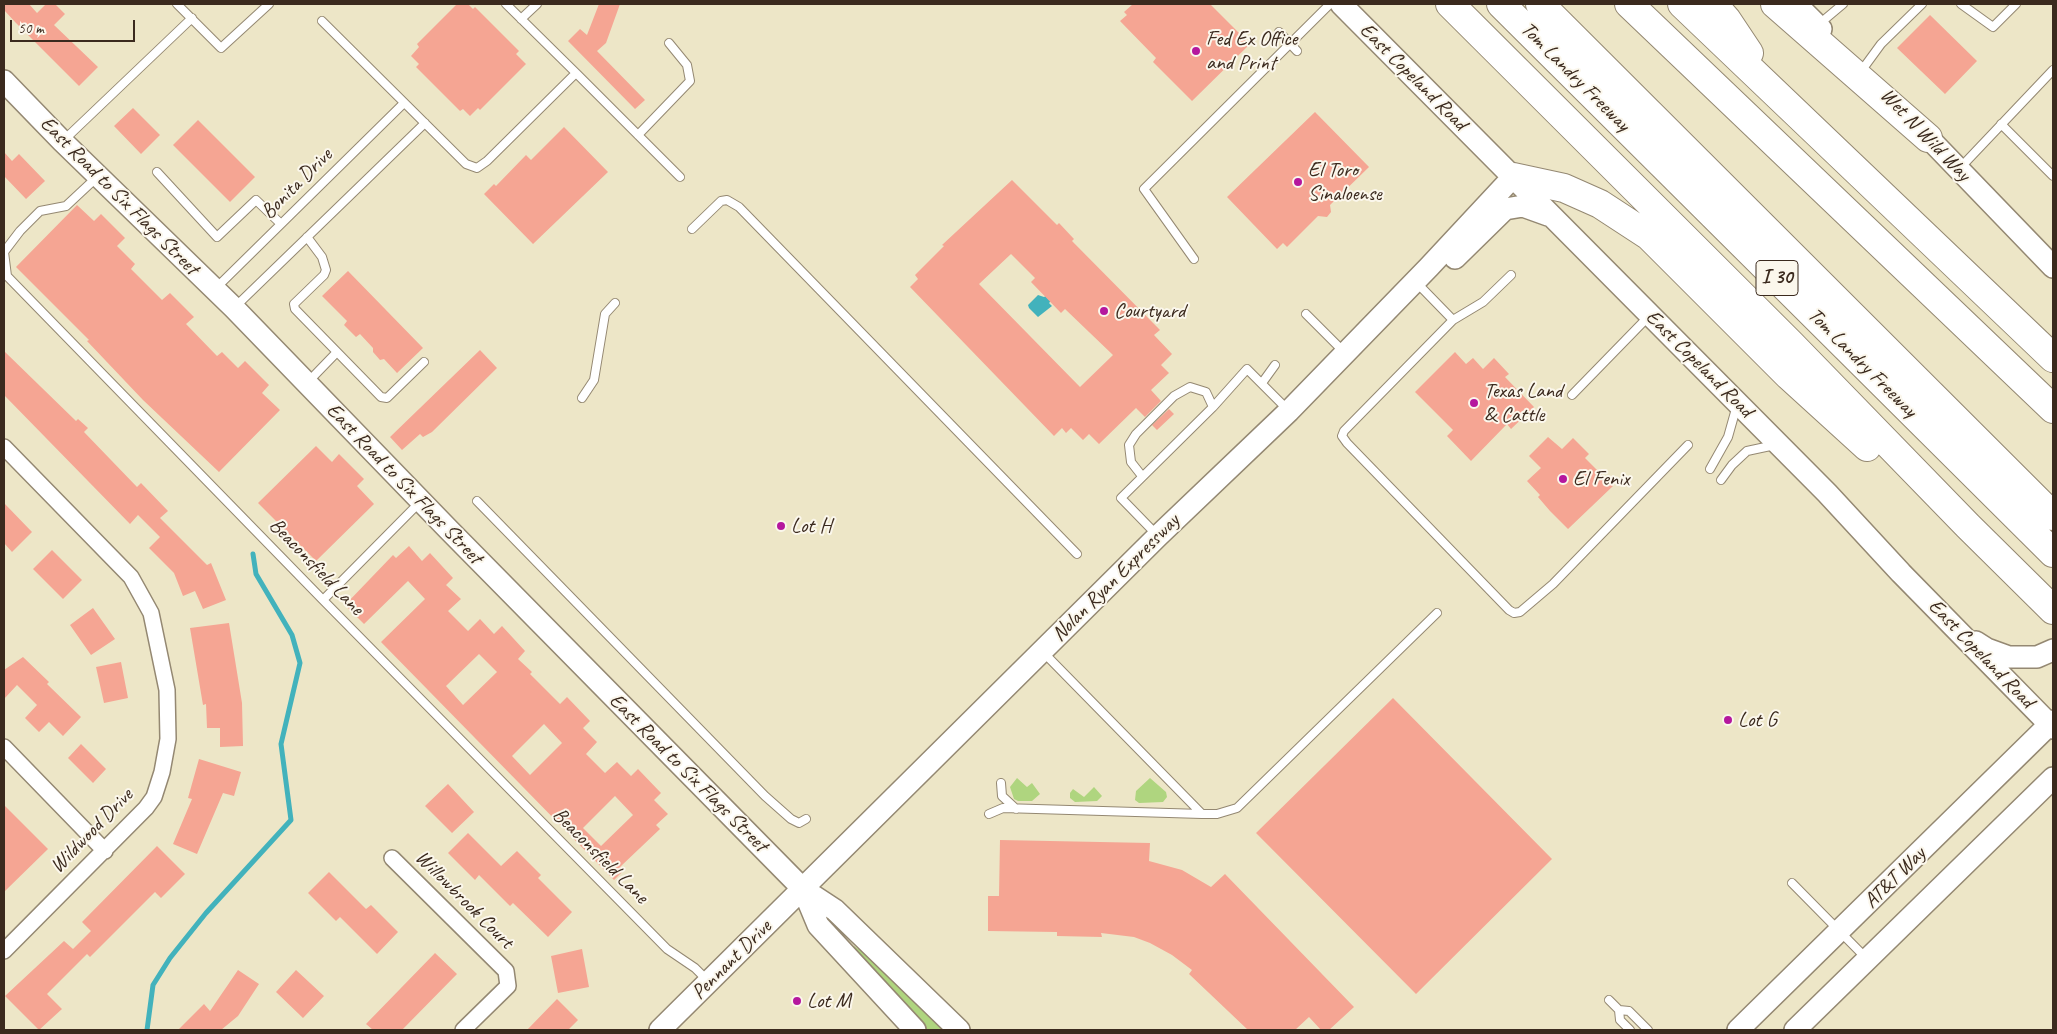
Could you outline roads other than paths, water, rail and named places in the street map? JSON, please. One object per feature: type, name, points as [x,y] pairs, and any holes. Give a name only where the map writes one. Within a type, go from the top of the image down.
[{"type":"highway","points":[[1450,4],[1777,330],[1968,526],[2053,610]]},
{"type":"highway","name":"Tom Landry Freeway","points":[[1501,4],[2053,553]]},
{"type":"highway","name":"I 30","points":[[1540,4],[2053,516]]},
{"type":"highway","points":[[1629,4],[2053,409]]},
{"type":"highway","points":[[1682,4],[2053,358]]},
{"type":"highway","points":[[1713,4],[1727,20],[1775,94]]},
{"type":"highway","points":[[1775,4],[1928,138]]},
{"type":"highway","points":[[1513,177],[1564,188],[1600,204],[1649,236],[1789,376],[1867,446],[1968,526]]},
{"type":"street","name":"East Copeland Road","points":[[1341,4],[1738,403],[1955,627],[2052,724]]},
{"type":"street","name":"Wet N Wild Way","points":[[1796,4],[2053,267]]},
{"type":"street","name":"East Road to Six Flags Street","points":[[4,81],[62,141],[234,308],[420,501],[803,889],[835,910],[959,1030]]},
{"type":"street","name":"Nolan Ryan Expressway","points":[[803,889],[1158,536],[1288,410],[1422,274],[1513,177]]},
{"type":"street","name":"Nolan Ryan Expressway","points":[[1422,274],[1455,258],[1505,209],[1523,206],[1553,217]]},
{"type":"street","name":"Wildwood Drive","points":[[4,446],[130,577],[151,613],[167,690],[168,739],[162,772],[154,797],[146,808],[4,951]]},
{"type":"street","points":[[1955,627],[1987,649],[2009,657],[2037,657],[2053,650]]},
{"type":"street","name":"AT&T Way","points":[[1738,1030],[2052,724]]},
{"type":"street","points":[[4,747],[105,851]]},
{"type":"street","name":"AT&T Way","points":[[1795,1030],[1868,961],[2053,778]]},
{"type":"street","name":"Willowbrook Court","points":[[392,858],[506,971],[508,986],[463,1030]]},
{"type":"street","name":"East Road to Six Flags Street","points":[[803,889],[818,924],[915,1030]]},
{"type":"street","name":"Pennant Drive","points":[[660,1030],[803,889]]},
{"type":"lane","points":[[177,4],[221,48],[269,4]]},
{"type":"lane","points":[[509,4],[521,19],[680,177]]},
{"type":"lane","points":[[521,19],[537,4]]},
{"type":"lane","points":[[1194,259],[1144,189],[1330,4]]},
{"type":"lane","points":[[1817,26],[1843,4]]},
{"type":"lane","points":[[1862,70],[1881,44],[1922,4]]},
{"type":"lane","points":[[1961,4],[1993,27],[2016,4]]},
{"type":"lane","points":[[62,141],[192,18]]},
{"type":"lane","points":[[322,20],[466,164],[477,168],[488,161],[576,73]]},
{"type":"lane","points":[[1279,32],[1297,51]]},
{"type":"lane","points":[[638,134],[690,81],[687,65],[669,43]]},
{"type":"lane","points":[[1958,169],[2053,70]]},
{"type":"lane","name":"Bonita Drive","points":[[214,290],[404,103]]},
{"type":"lane","name":"Bonita Drive","points":[[234,308],[425,123]]},
{"type":"lane","points":[[2001,124],[2053,176]]},
{"type":"lane","points":[[157,172],[217,237],[256,200],[281,224]]},
{"type":"lane","name":"Beaconsfield Lane","points":[[98,176],[66,206],[40,211],[20,231],[4,252],[7,276],[667,949],[695,968],[709,983]]},
{"type":"lane","points":[[692,229],[722,201],[727,200],[739,207],[1077,554]]},
{"type":"lane","points":[[307,237],[322,258],[326,270],[324,275],[294,306],[337,352],[384,399],[424,362]]},
{"type":"lane","points":[[1422,274],[1453,320]]},
{"type":"lane","points":[[1511,275],[1483,302],[1453,320],[1344,431],[1342,436],[1514,613],[1520,612],[1553,584],[1688,445]]},
{"type":"lane","points":[[582,398],[594,380],[605,314],[615,303]]},
{"type":"lane","points":[[1306,314],[1344,352]]},
{"type":"lane","points":[[1572,395],[1650,315]]},
{"type":"lane","points":[[306,383],[337,352]]},
{"type":"lane","points":[[1262,383],[1276,365]]},
{"type":"lane","points":[[1158,536],[1121,498],[1214,407],[1247,369],[1288,410]]},
{"type":"lane","points":[[1142,476],[1131,462],[1129,445],[1136,434],[1174,396],[1190,387],[1206,392],[1214,407]]},
{"type":"lane","points":[[1710,469],[1728,436],[1738,403]]},
{"type":"lane","points":[[1721,480],[1732,465],[1747,451],[1778,444]]},
{"type":"lane","points":[[323,600],[420,501]]},
{"type":"lane","points":[[477,501],[765,796],[798,823],[806,819]]},
{"type":"lane","points":[[989,814],[1003,808],[1202,814],[1228,812],[1237,808],[1437,613]]},
{"type":"lane","points":[[1042,651],[1202,814]]},
{"type":"lane","points":[[1001,783],[1002,796],[1016,809]]},
{"type":"lane","points":[[1792,883],[1868,961]]},
{"type":"lane","points":[[1609,1000],[1619,1010],[1620,1020],[1630,1030]]},
{"type":"lane","points":[[1619,1010],[1629,1011],[1648,1030]]},
{"type":"water","points":[[1038,295],[1046,296],[1051,301],[1049,303],[1052,306],[1038,317],[1028,305]]},
{"type":"waterway","points":[[147,1030],[153,985],[170,958],[206,913],[291,820],[281,744],[300,663],[292,635],[256,574],[253,554]]},
{"type":"place","name":"Fed Ex Office and Print","points":[[1196,51]]},
{"type":"place","name":"El Toro Sinaloense","points":[[1298,182]]},
{"type":"place","name":"Courtyard","points":[[1104,311]]},
{"type":"place","name":"Texas Land & Cattle","points":[[1474,403]]},
{"type":"place","name":"El Fenix","points":[[1563,479]]},
{"type":"place","name":"Lot H","points":[[781,526]]},
{"type":"place","name":"Lot G","points":[[1728,720]]},
{"type":"place","name":"Lot M","points":[[797,1001]]}]
